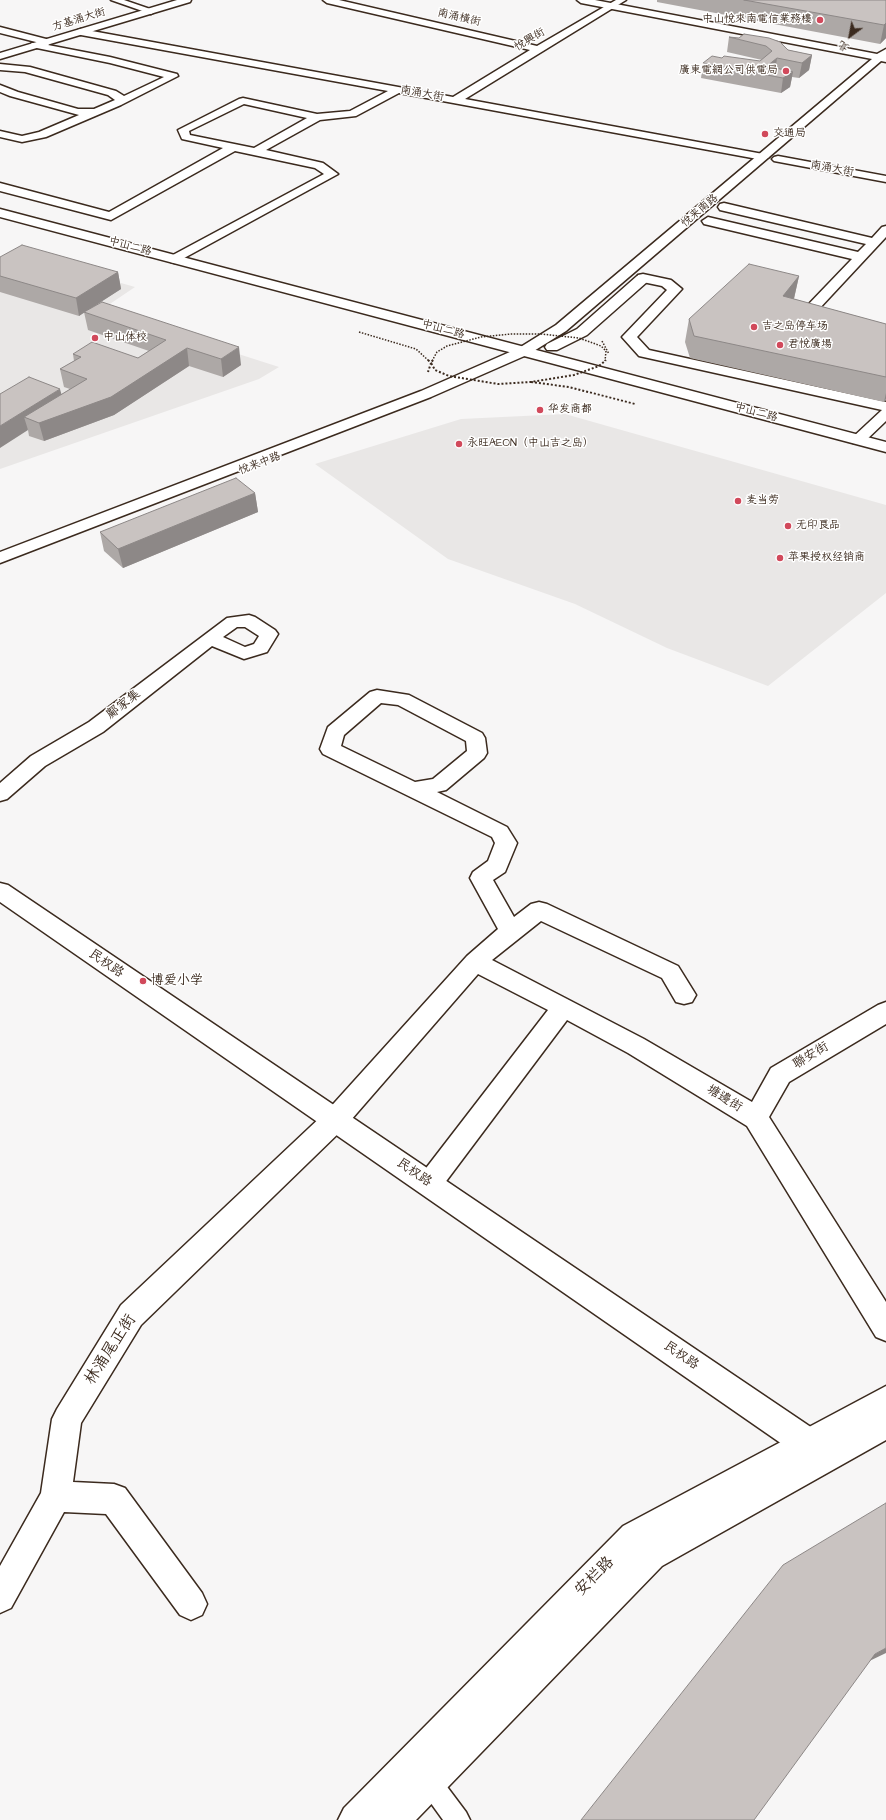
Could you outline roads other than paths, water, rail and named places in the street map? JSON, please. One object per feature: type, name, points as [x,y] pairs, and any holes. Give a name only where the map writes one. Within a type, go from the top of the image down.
[{"type":"street","points":[[115,0],[151,11]]},
{"type":"street","name":"方基涌大街","points":[[0,56],[187,0]]},
{"type":"street","name":"南涌橫街","points":[[327,0],[538,49]]},
{"type":"street","points":[[581,0],[617,3]]},
{"type":"street","points":[[604,0],[884,55]]},
{"type":"street","name":"悅興街","points":[[456,100],[538,49],[617,3]]},
{"type":"street","points":[[0,30],[47,42]]},
{"type":"street","name":"南涌大街","points":[[81,32],[764,157]]},
{"type":"street","points":[[0,134],[22,139],[42,135],[123,100],[173,76],[110,60],[35,45]]},
{"type":"street","name":"悦来南路","points":[[522,357],[561,328],[884,55]]},
{"type":"street","points":[[0,67],[26,69],[112,93],[123,100]]},
{"type":"street","points":[[0,88],[14,94],[78,112],[95,112]]},
{"type":"street","points":[[175,259],[332,174],[319,165],[186,137],[183,130],[243,101],[317,117],[352,114],[398,90]]},
{"type":"street","points":[[255,152],[317,117]]},
{"type":"street","points":[[0,187],[111,216],[233,147]]},
{"type":"street","name":"悦来南路","points":[[696,231],[790,149]]},
{"type":"street","name":"南涌大街","points":[[778,159],[886,179]]},
{"type":"street","points":[[724,207],[875,242]]},
{"type":"street","name":"中山二路","points":[[0,213],[175,259],[886,460]]},
{"type":"street","points":[[708,221],[861,257]]},
{"type":"street","name":"中山二路","points":[[0,226],[402,332]]},
{"type":"street","points":[[834,325],[812,319],[811,309],[886,230]]},
{"type":"street","points":[[522,357],[582,332],[655,268]]},
{"type":"street","points":[[643,278],[666,283],[675,289],[630,337],[644,353],[886,406]]},
{"type":"street","name":"中山二路","points":[[484,354],[522,357],[886,447]]},
{"type":"street","name":"悦来中路","points":[[0,558],[522,357]]},
{"type":"street","name":"悦来中路","points":[[0,564],[522,357]]},
{"type":"street","points":[[858,440],[886,413]]},
{"type":"street","name":"鄺家集","points":[[0,794],[38,761],[96,727],[210,638],[233,622],[249,621],[269,634],[261,648],[244,653],[210,638]]},
{"type":"street","points":[[414,789],[439,785],[477,753],[475,738],[402,699],[377,696],[335,732],[330,749],[500,832],[506,843],[497,866],[482,878],[511,931]]},
{"type":"street","name":"民权路","points":[[0,891],[817,1449]]},
{"type":"street","name":"林涌尾正街","points":[[0,1597],[56,1497],[67,1419],[131,1315],[335,1120],[475,962],[511,931],[539,910],[670,972],[684,995]]},
{"type":"street","name":"塘邊街","points":[[475,962],[564,1007],[636,1046],[756,1118],[886,1328]]},
{"type":"street","points":[[429,1184],[564,1007]]},
{"type":"street","name":"聯安街","points":[[756,1118],[780,1074],[886,1012]]},
{"type":"street","name":"安栏路","points":[[392,1820],[651,1555],[817,1449],[886,1401]]},
{"type":"street","name":"安栏路","points":[[356,1820],[634,1537],[817,1449],[886,1424]]},
{"type":"street","points":[[56,1497],[114,1499],[191,1604]]},
{"type":"lane","points":[[380,1820],[414,1761],[458,1820]]},
{"type":"place","name":"中山悅來南電信業務樓","points":[[820,20]]},
{"type":"place","name":"廣東電網公司供電局","points":[[786,71]]},
{"type":"place","name":"交通局","points":[[765,134]]},
{"type":"place","name":"吉之岛停车场","points":[[754,327]]},
{"type":"place","name":"中山体校","points":[[95,338]]},
{"type":"place","name":"君悅廣場","points":[[780,345]]},
{"type":"place","name":"华发商都","points":[[540,410]]},
{"type":"place","name":"永旺AEON（中山吉之岛）","points":[[459,444]]},
{"type":"place","name":"麦当劳","points":[[738,501]]},
{"type":"place","name":"无印良品","points":[[788,526]]},
{"type":"place","name":"苹果授权经销商","points":[[780,558]]},
{"type":"place","name":"博爱小学","points":[[143,981]]}]
